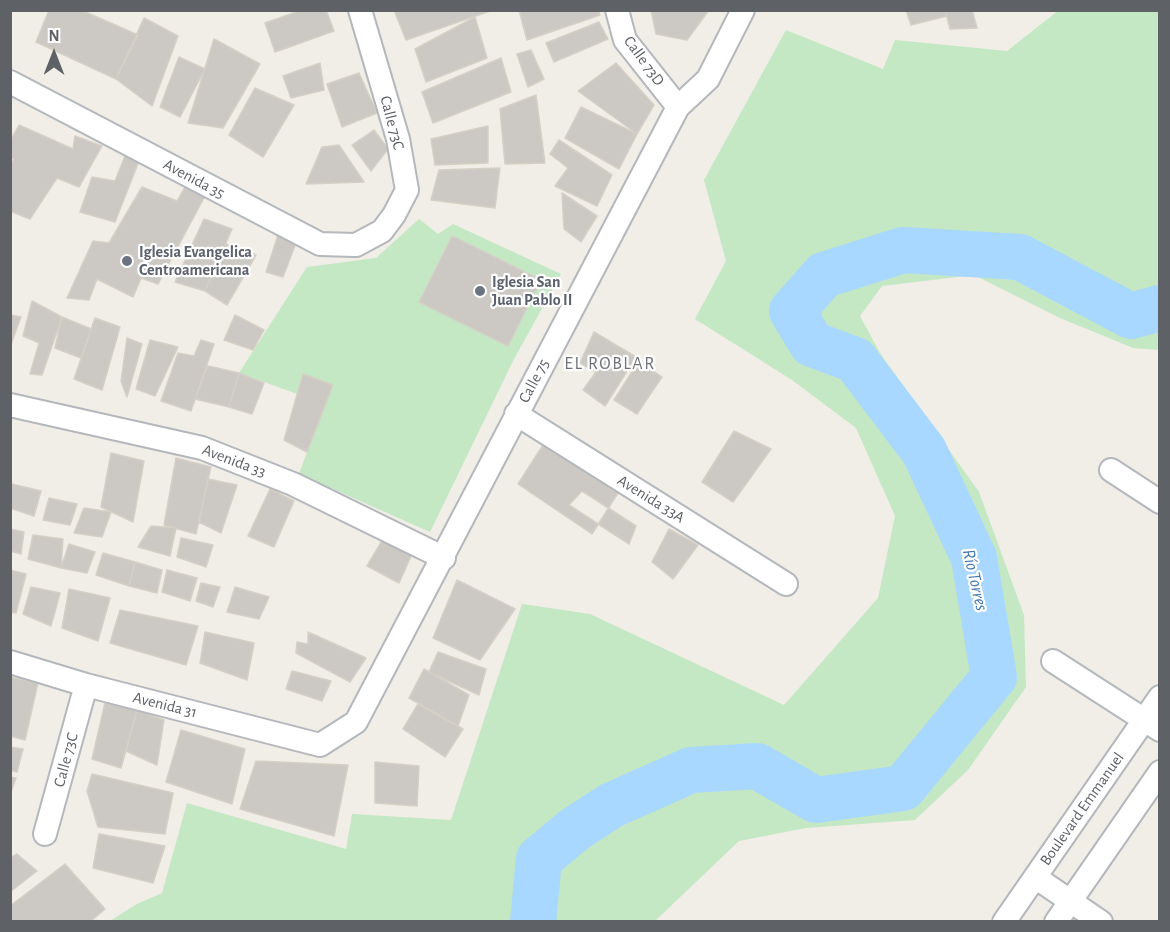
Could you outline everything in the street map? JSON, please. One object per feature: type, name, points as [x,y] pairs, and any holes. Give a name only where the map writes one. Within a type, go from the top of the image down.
[{"type":"street","name":"Calle 73C","points":[[360,10],[398,139],[407,190],[394,215],[382,231]]},
{"type":"street","name":"Calle 73D","points":[[617,10],[625,40],[678,107]]},
{"type":"street","name":"Calle 75","points":[[320,745],[356,722],[444,558],[516,414],[678,107],[708,80],[743,10]]},
{"type":"street","name":"Avenida 35","points":[[10,82],[320,244],[356,245],[382,231]]},
{"type":"street","name":"Avenida 33","points":[[10,405],[202,448],[293,484],[444,558]]},
{"type":"street","name":"Avenida 33A","points":[[516,414],[786,584]]},
{"type":"street","points":[[1111,470],[1160,502]]},
{"type":"street","points":[[1053,661],[1152,725]]},
{"type":"street","name":"Avenida 31","points":[[10,662],[86,685],[320,745]]},
{"type":"street","name":"Calle 73C","points":[[45,834],[86,685]]},
{"type":"street","name":"Boulevard Emmanuel","points":[[1004,921],[1152,725],[1160,697]]},
{"type":"street","points":[[1056,921],[1160,772]]},
{"type":"street","points":[[1035,877],[1101,921]]},
{"type":"green space","points":[[1059,10],[1159,11],[1159,350],[1133,348],[1060,318],[974,275],[882,286],[860,316],[880,353],[979,492],[1024,615],[1026,687],[968,770],[915,820],[806,828],[739,841],[655,921],[110,921],[137,904],[162,893],[187,803],[346,849],[352,814],[451,820],[522,604],[590,614],[784,705],[878,598],[895,516],[856,428],[792,380],[695,319],[726,261],[704,180],[786,30],[883,69],[895,40],[1007,51]]},
{"type":"green space","points":[[419,219],[438,234],[453,224],[561,274],[513,361],[430,532],[299,474],[325,404],[239,373],[307,267],[376,258]],"holes":[[[452,236],[541,280],[508,346],[419,302]]]},
{"type":"building","points":[[49,10],[81,10],[138,35],[116,79],[36,42]]},
{"type":"building","points":[[302,10],[326,10],[334,31],[275,52],[265,23]]},
{"type":"building","points":[[394,10],[493,10],[406,40]]},
{"type":"building","points":[[519,10],[598,10],[600,15],[527,40]]},
{"type":"building","points":[[651,10],[709,10],[687,40],[656,34]]},
{"type":"building","points":[[906,10],[945,10],[947,16],[911,25]]},
{"type":"building","points":[[945,10],[972,10],[977,28],[950,29]]},
{"type":"building","points":[[475,17],[487,58],[426,82],[415,49]]},
{"type":"building","points":[[144,18],[178,36],[152,106],[116,79]]},
{"type":"building","points":[[599,22],[608,39],[554,62],[546,43]]},
{"type":"building","points":[[214,39],[260,64],[223,128],[188,123]]},
{"type":"building","points":[[531,50],[544,79],[528,87],[517,54]]},
{"type":"building","points":[[179,57],[205,69],[180,117],[160,107]]},
{"type":"building","points":[[501,58],[511,92],[433,123],[422,92]]},
{"type":"building","points":[[320,63],[324,90],[291,98],[283,76]]},
{"type":"building","points":[[616,63],[654,105],[637,134],[578,91]]},
{"type":"building","points":[[359,73],[377,113],[342,127],[327,84]]},
{"type":"building","points":[[255,88],[294,105],[263,157],[229,135]]},
{"type":"building","points":[[536,95],[545,163],[505,164],[500,109]]},
{"type":"building","points":[[581,107],[637,134],[619,169],[565,138]]},
{"type":"building","points":[[19,125],[73,149],[75,136],[102,146],[79,187],[57,178],[30,219],[10,211],[10,166],[14,159],[10,157],[10,141]]},
{"type":"building","points":[[488,126],[488,163],[435,165],[431,139]]},
{"type":"building","points":[[374,130],[388,149],[371,171],[352,145]]},
{"type":"building","points":[[559,140],[612,175],[597,206],[555,186],[568,168],[550,154]]},
{"type":"building","points":[[339,145],[364,182],[306,184],[322,147]]},
{"type":"building","points":[[125,156],[139,161],[115,222],[80,212],[92,177],[115,181]]},
{"type":"building","points":[[500,168],[495,208],[431,200],[439,170]]},
{"type":"building","name":"Iglesia Evangelica Centroamericana","points":[[142,187],[177,201],[185,187],[205,196],[158,284],[141,278],[133,297],[97,279],[89,300],[67,298],[93,241],[109,243]]},
{"type":"building","points":[[562,193],[597,216],[581,242],[564,229]]},
{"type":"building","points":[[204,219],[232,229],[205,291],[175,282]]},
{"type":"building","points":[[278,235],[296,243],[283,277],[266,272]]},
{"type":"building","name":"Iglesia San Juan Pablo II","points":[[452,236],[541,280],[508,346],[419,302]]},
{"type":"building","points":[[226,244],[256,255],[227,305],[205,291]]},
{"type":"building","points":[[32,301],[62,317],[42,375],[30,374],[39,343],[23,336]]},
{"type":"building","points":[[10,315],[21,317],[10,347]]},
{"type":"building","points":[[235,315],[264,330],[253,350],[224,340]]},
{"type":"building","points":[[62,317],[91,329],[81,358],[55,348]]},
{"type":"building","points":[[95,318],[120,327],[102,390],[74,379]]},
{"type":"building","points":[[594,332],[636,357],[605,406],[583,390],[596,372],[580,363]]},
{"type":"building","points":[[127,338],[142,344],[127,397],[121,381]]},
{"type":"building","points":[[150,340],[178,347],[155,396],[136,389]]},
{"type":"building","points":[[201,340],[214,344],[191,411],[161,401],[178,353],[194,356]]},
{"type":"building","points":[[639,361],[662,377],[637,414],[614,400]]},
{"type":"building","points":[[208,366],[239,373],[229,407],[195,399]]},
{"type":"building","points":[[239,373],[264,383],[252,414],[229,407]]},
{"type":"building","points":[[303,374],[333,385],[307,452],[284,440]]},
{"type":"building","points":[[734,431],[771,449],[733,502],[702,482]]},
{"type":"building","points":[[543,445],[618,493],[592,534],[518,484]]},
{"type":"building","points":[[111,453],[144,461],[133,522],[101,507]]},
{"type":"building","points":[[176,458],[211,467],[196,534],[164,525]]},
{"type":"building","points":[[208,479],[237,485],[221,533],[199,522]]},
{"type":"building","points":[[12,484],[41,491],[34,516],[10,508]]},
{"type":"building","points":[[270,489],[294,501],[274,547],[248,536]]},
{"type":"building","points":[[582,491],[636,526],[629,544],[569,505]]},
{"type":"building","points":[[49,498],[77,504],[70,525],[43,520]]},
{"type":"building","points":[[84,508],[111,512],[102,537],[74,533]]},
{"type":"building","points":[[151,526],[176,528],[170,556],[138,547]]},
{"type":"building","points":[[10,529],[24,532],[21,554],[10,551]]},
{"type":"building","points":[[669,529],[698,545],[673,579],[652,562]]},
{"type":"building","points":[[33,535],[63,539],[61,568],[28,559]]},
{"type":"building","points":[[181,538],[213,545],[206,567],[177,557]]},
{"type":"building","points":[[383,539],[412,554],[399,583],[367,566]]},
{"type":"building","points":[[69,544],[95,552],[87,573],[61,568]]},
{"type":"building","points":[[103,553],[135,562],[129,586],[96,575]]},
{"type":"building","points":[[135,562],[162,570],[157,593],[129,586]]},
{"type":"building","points":[[10,570],[26,574],[16,613],[10,612]]},
{"type":"building","points":[[167,570],[197,578],[190,601],[162,592]]},
{"type":"building","points":[[457,580],[515,609],[480,660],[433,638]]},
{"type":"building","points":[[201,583],[220,587],[213,607],[196,601]]},
{"type":"building","points":[[31,587],[60,593],[51,626],[23,614]]},
{"type":"building","points":[[235,587],[269,597],[259,619],[227,612]]},
{"type":"building","points":[[69,589],[110,598],[98,641],[62,628]]},
{"type":"building","points":[[120,610],[198,626],[186,665],[110,643]]},
{"type":"building","points":[[205,632],[254,643],[247,680],[200,663]]},
{"type":"building","points":[[308,632],[366,658],[350,682],[296,653],[297,642],[308,644]]},
{"type":"building","points":[[438,652],[486,669],[479,695],[429,672]]},
{"type":"building","points":[[424,669],[469,695],[458,726],[409,698]]},
{"type":"building","points":[[292,671],[331,681],[322,701],[286,689]]},
{"type":"building","points":[[10,677],[38,683],[25,740],[10,736]]},
{"type":"building","points":[[105,703],[137,710],[121,768],[92,759]]},
{"type":"building","points":[[418,704],[463,729],[445,757],[403,729]]},
{"type":"building","points":[[137,710],[164,720],[157,765],[126,751]]},
{"type":"building","points":[[181,730],[245,749],[232,804],[166,782]]},
{"type":"building","points":[[10,747],[23,749],[17,772],[10,770]]},
{"type":"building","points":[[256,761],[348,765],[334,836],[240,809]]},
{"type":"building","points":[[375,762],[419,766],[417,806],[375,803]]},
{"type":"building","points":[[92,774],[173,793],[165,834],[98,827],[87,791]]},
{"type":"building","points":[[10,777],[16,778],[10,794]]},
{"type":"building","points":[[99,834],[165,846],[153,883],[93,868]]},
{"type":"building","points":[[17,854],[37,871],[10,892],[10,858]]},
{"type":"building","points":[[65,864],[105,909],[90,922],[10,922],[10,906]]},
{"type":"waterway","name":"Río Torres","points":[[533,922],[539,859],[575,829],[612,805],[691,770],[757,766],[816,800],[903,788],[994,677],[974,558],[924,451],[855,360],[812,344],[792,311],[824,275],[903,250],[1020,257],[1131,316],[1160,308]]},
{"type":"place","name":"Iglesia Evangelica Centroamericana","points":[[127,261]]},
{"type":"place","name":"Iglesia San Juan Pablo II","points":[[480,291]]},
{"type":"district","name":"EL ROBLAR","points":[[610,364]]}]
